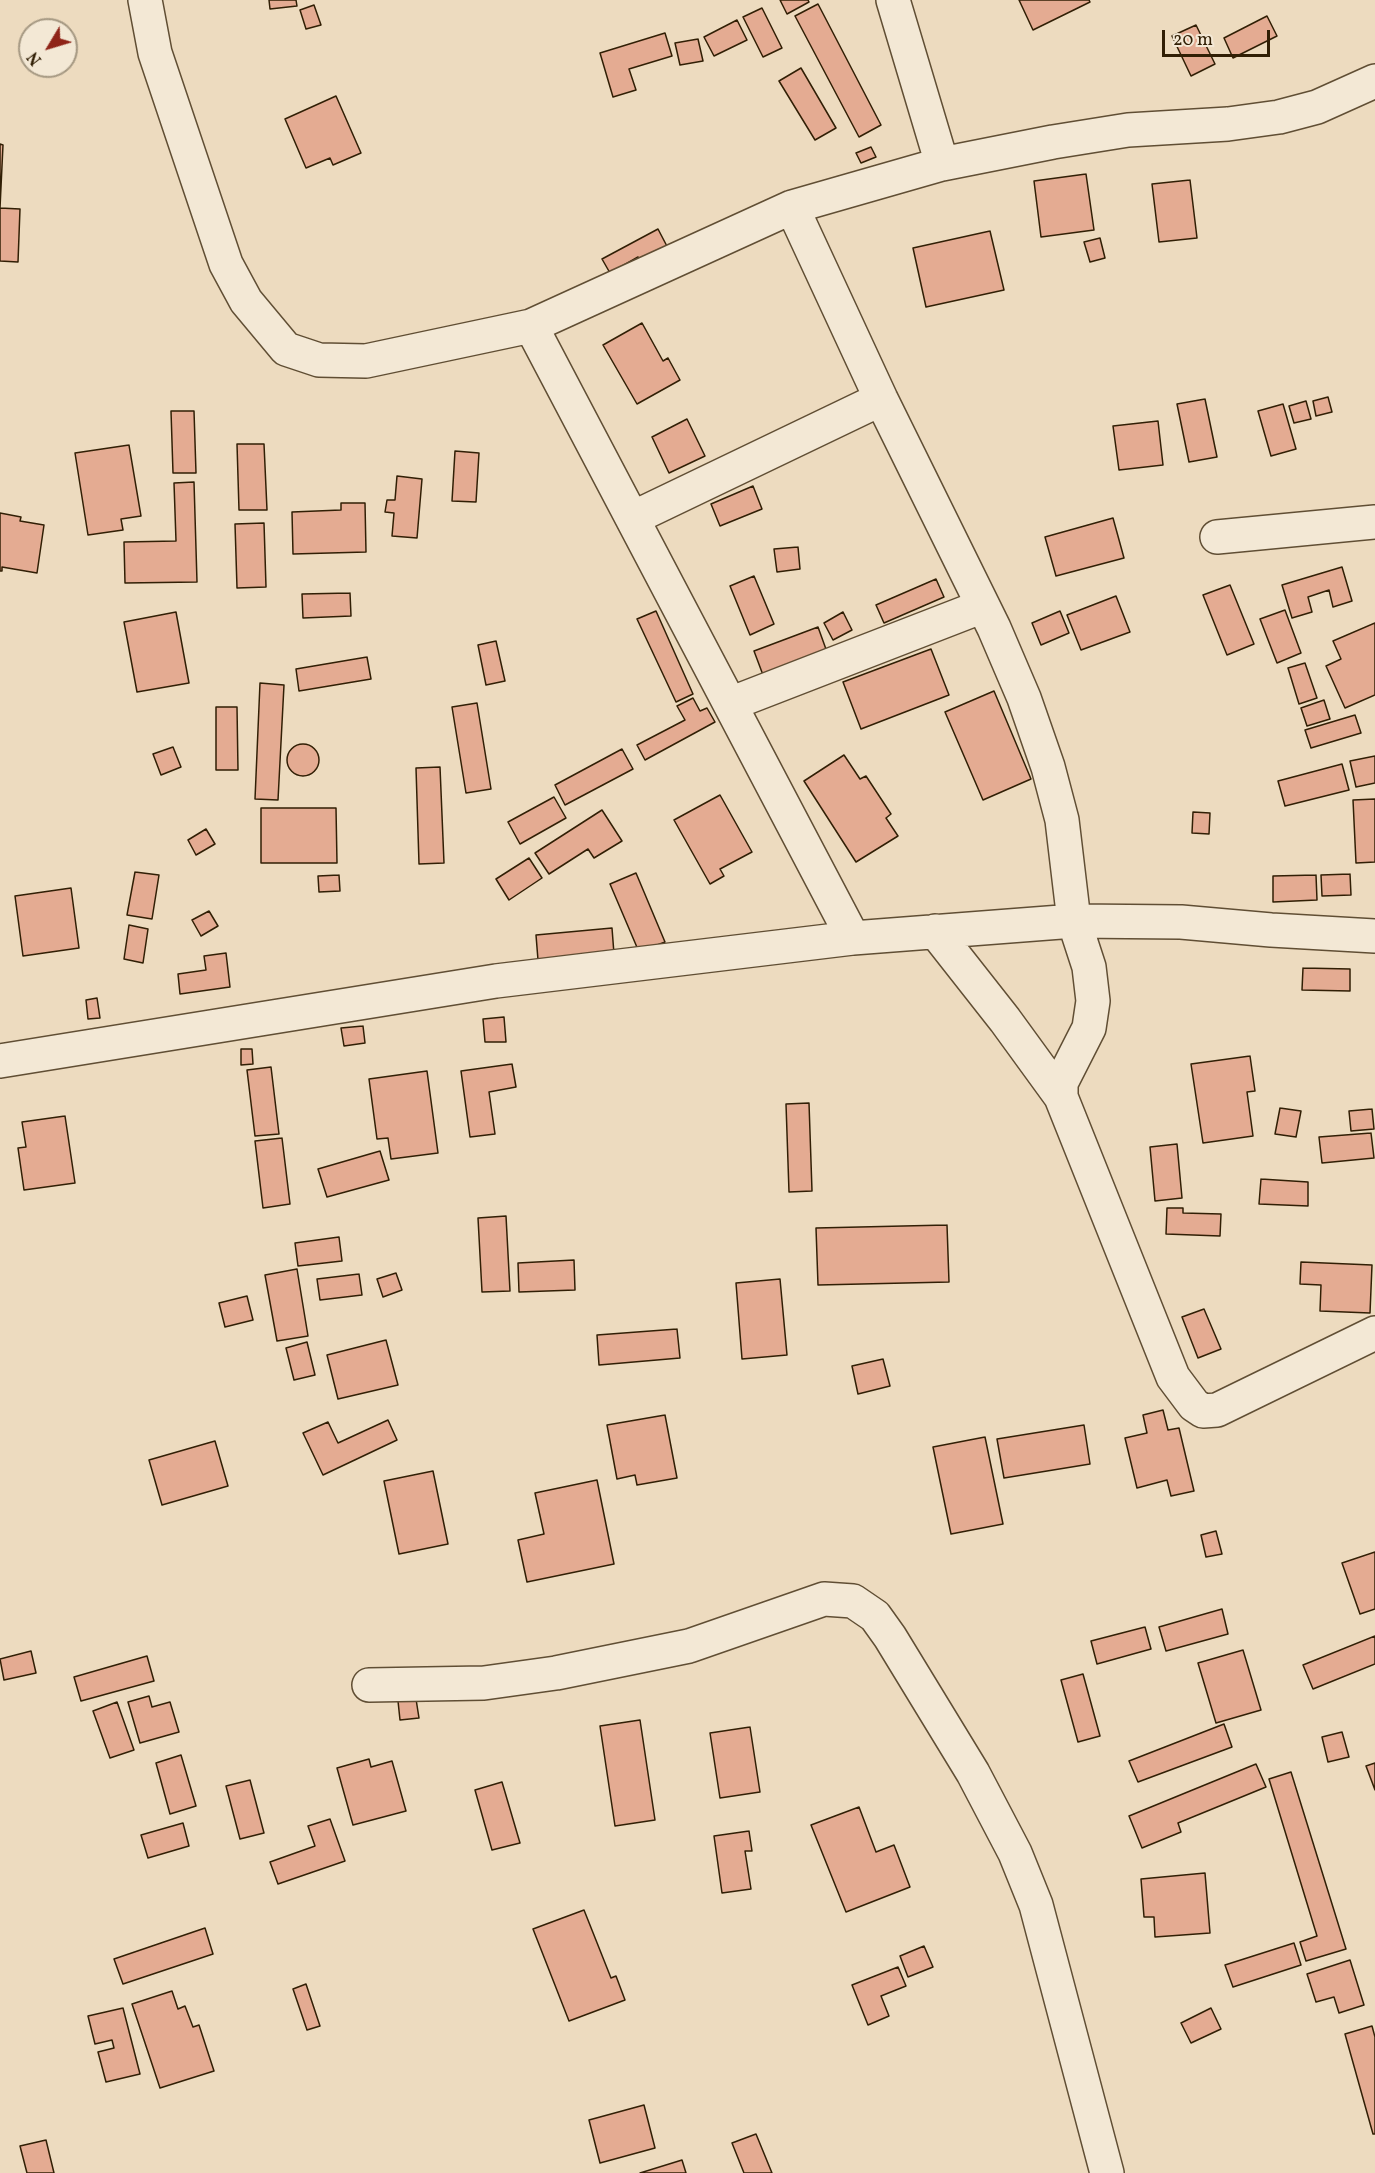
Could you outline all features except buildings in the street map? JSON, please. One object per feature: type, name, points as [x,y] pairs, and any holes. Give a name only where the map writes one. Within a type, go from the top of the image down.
[{"type":"street","points":[[145,0],[155,53],[226,264],[246,301],[286,349],[319,360],[366,361],[531,326],[792,207],[942,164],[1128,130],[1228,124],[1279,117],[1317,107],[1375,81]]},
{"type":"street","points":[[893,0],[942,164]]},
{"type":"street","points":[[792,207],[881,399],[983,606],[1024,698],[1048,767],[1062,820],[1074,921],[1089,967],[1093,1001],[1089,1028],[1061,1083],[1061,1097]]},
{"type":"street","points":[[531,326],[853,938]]},
{"type":"street","points":[[633,518],[881,399]]},
{"type":"street","points":[[1217,537],[1375,522]]},
{"type":"street","points":[[730,704],[983,606]]},
{"type":"street","points":[[0,1061],[496,981],[853,938],[1074,921],[1181,922],[1375,936]]},
{"type":"street","points":[[935,931],[1005,1020],[1061,1097],[1173,1377],[1194,1405],[1203,1411],[1217,1410],[1375,1333]]},
{"type":"street","points":[[369,1685],[484,1683],[556,1673],[689,1646],[824,1599],[853,1601],[875,1616],[890,1637],[973,1773],[1015,1853],[1036,1905],[1107,2173]]}]
